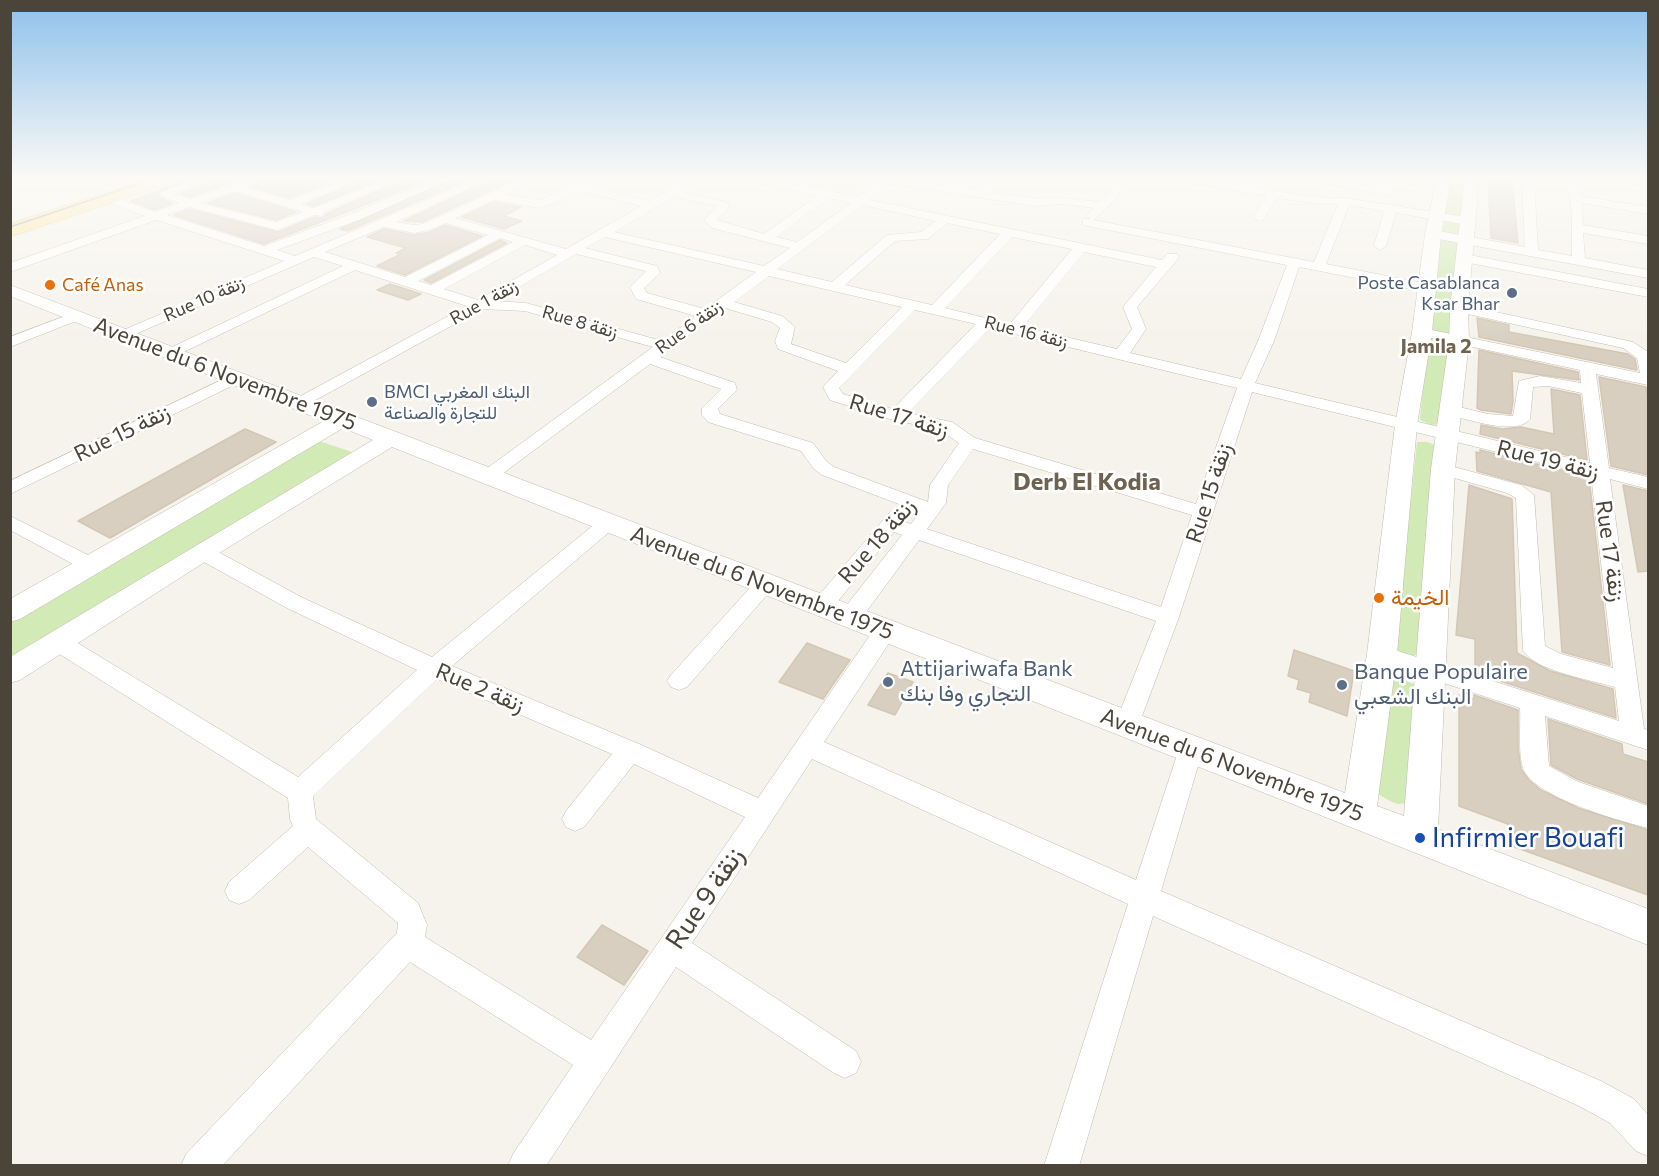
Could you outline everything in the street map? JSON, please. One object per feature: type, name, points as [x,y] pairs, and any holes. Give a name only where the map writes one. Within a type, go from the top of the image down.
[{"type":"street","points":[[10,268],[106,234]]},
{"type":"street","points":[[214,234],[294,260]]},
{"type":"street","points":[[266,250],[309,234]]},
{"type":"street","name":"Rue 10 زنقة","points":[[124,334],[355,234]]},
{"type":"street","points":[[493,234],[652,269],[653,273],[637,287],[641,296],[707,315]]},
{"type":"street","name":"Rue 1 زنقة","points":[[301,403],[573,252],[601,234]]},
{"type":"street","name":"Rue 16 زنقة","points":[[606,234],[935,310],[1448,436]]},
{"type":"street","points":[[751,234],[798,246]]},
{"type":"street","points":[[766,238],[772,234]]},
{"type":"street","name":"Rue 6 زنقة","points":[[488,476],[815,234]]},
{"type":"street","points":[[835,287],[891,238],[924,236],[927,234]]},
{"type":"street","points":[[935,310],[1007,234]]},
{"type":"street","points":[[1041,234],[1182,241],[1428,288]]},
{"type":"street","points":[[1318,267],[1332,234]]},
{"type":"street","points":[[1380,246],[1384,234]]},
{"type":"street","points":[[1359,815],[1382,654],[1406,425],[1422,332],[1434,234]]},
{"type":"street","points":[[1453,234],[1466,240],[1648,293]]},
{"type":"street","points":[[1453,234],[1466,240],[1648,274]]},
{"type":"street","points":[[1420,838],[1443,469],[1460,341],[1459,308],[1467,234]]},
{"type":"street","points":[[1531,234],[1532,252]]},
{"type":"street","points":[[1577,234],[1579,261]]},
{"type":"street","points":[[1612,234],[1648,240]]},
{"type":"street","points":[[406,282],[497,235]]},
{"type":"street","points":[[1078,236],[1166,265]]},
{"type":"street","points":[[1014,329],[1078,236]]},
{"type":"street","points":[[1120,356],[1139,329],[1130,307],[1166,265],[1182,241]]},
{"type":"street","points":[[432,290],[522,242]]},
{"type":"street","name":"Rue 8 زنقة","points":[[311,252],[479,305],[526,307],[665,346]]},
{"type":"street","name":"Rue 15 زنقة","points":[[1126,724],[1168,617],[1245,387],[1266,341],[1294,263]]},
{"type":"street","points":[[173,352],[356,265]]},
{"type":"street","name":"Avenue du 6 Novembre 1975","points":[[10,290],[1648,927]]},
{"type":"street","points":[[723,303],[777,318],[789,327],[783,346],[849,370],[912,305]]},
{"type":"street","points":[[1459,308],[1618,342],[1640,351],[1644,356],[1648,375]]},
{"type":"street","points":[[10,343],[76,316]]},
{"type":"street","points":[[896,415],[986,323]]},
{"type":"street","points":[[1422,332],[1648,380]]},
{"type":"street","points":[[648,358],[729,386],[729,390],[711,408],[710,415],[714,418],[807,447],[820,465],[828,471],[931,510]]},
{"type":"street","name":"Rue 17 زنقة","points":[[1587,368],[1627,681],[1641,738]]},
{"type":"street","name":"Rue 17 زنقة","points":[[849,370],[831,387],[836,397],[896,415],[946,426],[969,442],[1202,512]]},
{"type":"street","name":"Rue 15 زنقة","points":[[10,488],[234,379]]},
{"type":"street","points":[[1451,410],[1496,420],[1518,422],[1522,419],[1525,384],[1529,382],[1548,382],[1589,390]]},
{"type":"street","points":[[10,612],[341,420]]},
{"type":"street","name":"Rue 19 زنقة","points":[[1448,436],[1648,483]]},
{"type":"street","points":[[10,672],[202,552],[390,439]]},
{"type":"street","name":"Rue 18 زنقة","points":[[850,617],[936,503],[939,485],[969,442]]},
{"type":"street","points":[[1443,469],[1514,489],[1525,495],[1534,650],[1554,661],[1627,681]]},
{"type":"street","name":"Rue 18 زنقة","points":[[822,606],[914,496],[939,485]]},
{"type":"street","points":[[10,522],[91,564]]},
{"type":"street","points":[[300,792],[434,668],[608,523]]},
{"type":"street","points":[[891,524],[1168,617]]},
{"type":"street","name":"Rue 2 زنقة","points":[[202,552],[295,603],[434,668],[630,751],[763,813]]},
{"type":"street","points":[[679,681],[765,584]]},
{"type":"street","name":"Rue 9 زنقة","points":[[525,1166],[885,631]]},
{"type":"street","points":[[58,642],[300,792]]},
{"type":"street","points":[[1382,654],[1641,738]]},
{"type":"street","points":[[1533,703],[1534,766],[1540,775],[1557,785],[1648,817]]},
{"type":"street","points":[[808,746],[1145,898],[1589,1093],[1622,1111],[1648,1139]]},
{"type":"street","points":[[1061,1166],[1191,750]]},
{"type":"street","points":[[575,819],[630,751]]},
{"type":"street","points":[[198,1166],[407,943],[413,932],[413,923],[408,913],[308,830],[303,819],[300,792]]},
{"type":"street","points":[[239,891],[308,830]]},
{"type":"street","points":[[407,943],[596,1061]]},
{"type":"street","points":[[672,947],[845,1062]]},
{"type":"green space","points":[[1442,234],[1464,234],[1455,336],[1441,424],[1431,425],[1420,420],[1428,331]]},
{"type":"green space","points":[[316,440],[352,452],[11,666],[11,622]]},
{"type":"green space","points":[[1417,442],[1427,442],[1438,446],[1420,653],[1410,656],[1395,649]]},
{"type":"green space","points":[[1392,676],[1417,686],[1407,803],[1398,804],[1374,792]]},
{"type":"building","points":[[233,234],[290,234],[264,244]]},
{"type":"building","points":[[374,234],[475,234],[482,236],[405,275],[377,266],[401,254],[396,253],[406,248],[367,237]]},
{"type":"building","points":[[1491,234],[1517,234],[1518,243],[1491,238]]},
{"type":"building","points":[[500,240],[507,243],[431,283],[424,280]]},
{"type":"building","points":[[390,284],[421,294],[408,300],[377,290]]},
{"type":"building","points":[[1477,318],[1509,325],[1509,332],[1628,354],[1635,359],[1637,370],[1479,337]]},
{"type":"building","points":[[1479,350],[1578,372],[1579,380],[1512,371],[1511,414],[1481,410],[1477,408]]},
{"type":"building","points":[[1599,377],[1646,387],[1648,475],[1611,466]]},
{"type":"building","points":[[1551,389],[1580,395],[1587,460],[1480,434],[1481,425],[1502,429],[1521,427],[1554,434]]},
{"type":"building","points":[[245,429],[276,442],[110,538],[78,521]]},
{"type":"building","points":[[1480,450],[1589,477],[1610,665],[1562,652],[1551,492],[1477,471],[1476,452],[1480,453]]},
{"type":"building","points":[[1469,485],[1512,499],[1517,653],[1550,671],[1613,689],[1616,718],[1475,673],[1475,639],[1456,635]]},
{"type":"building","points":[[1623,485],[1648,491],[1648,571],[1638,572]]},
{"type":"building","points":[[807,643],[850,660],[823,699],[779,682]]},
{"type":"building","points":[[1294,650],[1354,671],[1347,716],[1309,702],[1311,693],[1297,689],[1299,680],[1288,676]]},
{"type":"building","points":[[888,673],[913,682],[895,715],[868,705]]},
{"type":"building","points":[[1459,695],[1474,699],[1474,695],[1518,710],[1518,747],[1521,769],[1541,790],[1578,808],[1648,830],[1648,895],[1509,845],[1508,824],[1459,806]]},
{"type":"building","points":[[1548,719],[1622,744],[1623,754],[1648,762],[1648,804],[1577,779],[1551,765]]},
{"type":"building","points":[[602,925],[648,951],[624,985],[577,957]]},
{"type":"place","name":"Café Anas","points":[[50,285]]},
{"type":"place","name":"Poste Casablanca Ksar Bhar","points":[[1512,293]]},
{"type":"place","name":"BMCI البنك المغربي للتجارة والصناعة","points":[[372,402]]},
{"type":"place","name":"الخيمة","points":[[1379,598]]},
{"type":"place","name":"Attijariwafa Bank التجاري وفا بنك","points":[[888,682]]},
{"type":"place","name":"Banque Populaire البنك الشعبي","points":[[1342,685]]},
{"type":"place","name":"Infirmier Bouafi","points":[[1420,838]]},
{"type":"district","name":"Jamila 2","points":[[1436,346]]},
{"type":"district","name":"Derb El Kodia","points":[[1087,482]]}]
